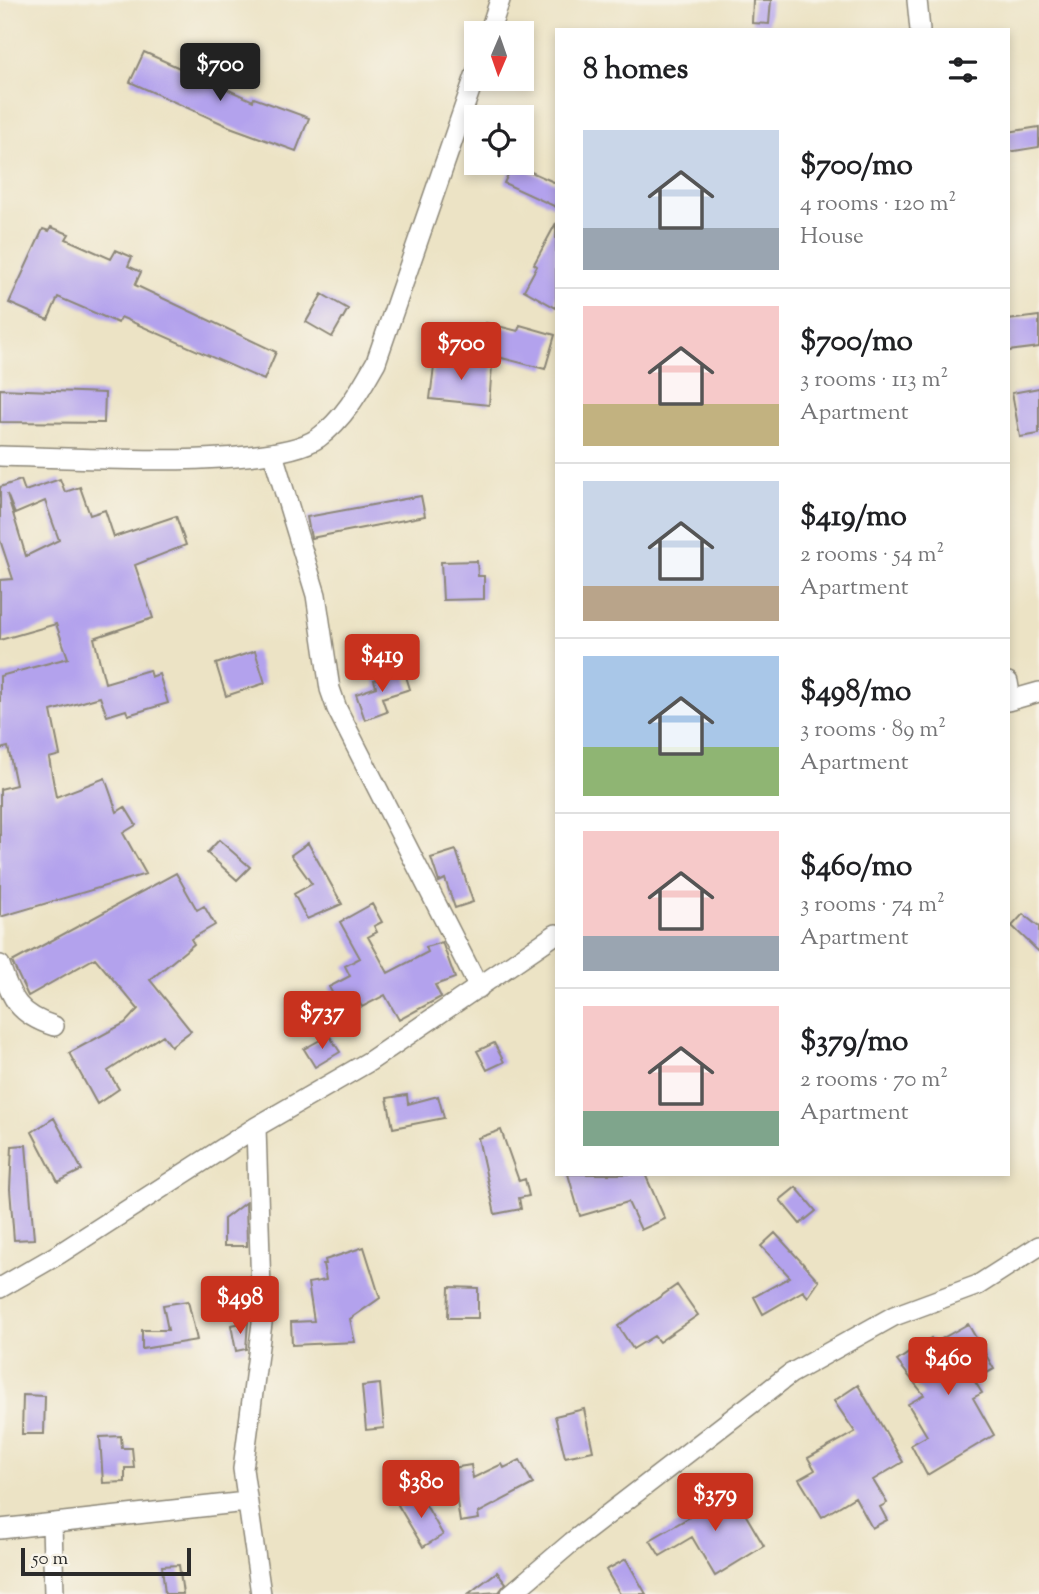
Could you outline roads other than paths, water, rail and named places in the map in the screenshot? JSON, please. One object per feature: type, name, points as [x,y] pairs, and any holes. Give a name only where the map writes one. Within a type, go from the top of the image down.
[{"type":"street","points":[[493,21],[500,0]]},
{"type":"street","points":[[917,0],[919,28]]},
{"type":"street","points":[[0,456],[165,459],[273,454],[294,450],[317,439],[337,422],[355,400],[376,362],[470,91]]},
{"type":"street","points":[[273,454],[316,595],[330,689],[337,709],[480,988]]},
{"type":"street","points":[[1010,694],[1039,692]]},
{"type":"street","points":[[0,1288],[59,1254],[256,1127],[370,1061],[555,935]]},
{"type":"street","points":[[0,965],[18,1005],[33,1019],[54,1026]]},
{"type":"street","points":[[256,1127],[262,1323],[243,1469],[261,1594]]},
{"type":"street","points":[[511,1594],[572,1542],[790,1374],[894,1316],[978,1285],[1039,1246]]},
{"type":"street","points":[[0,1529],[246,1502]]},
{"type":"street","points":[[52,1525],[54,1594]]}]
